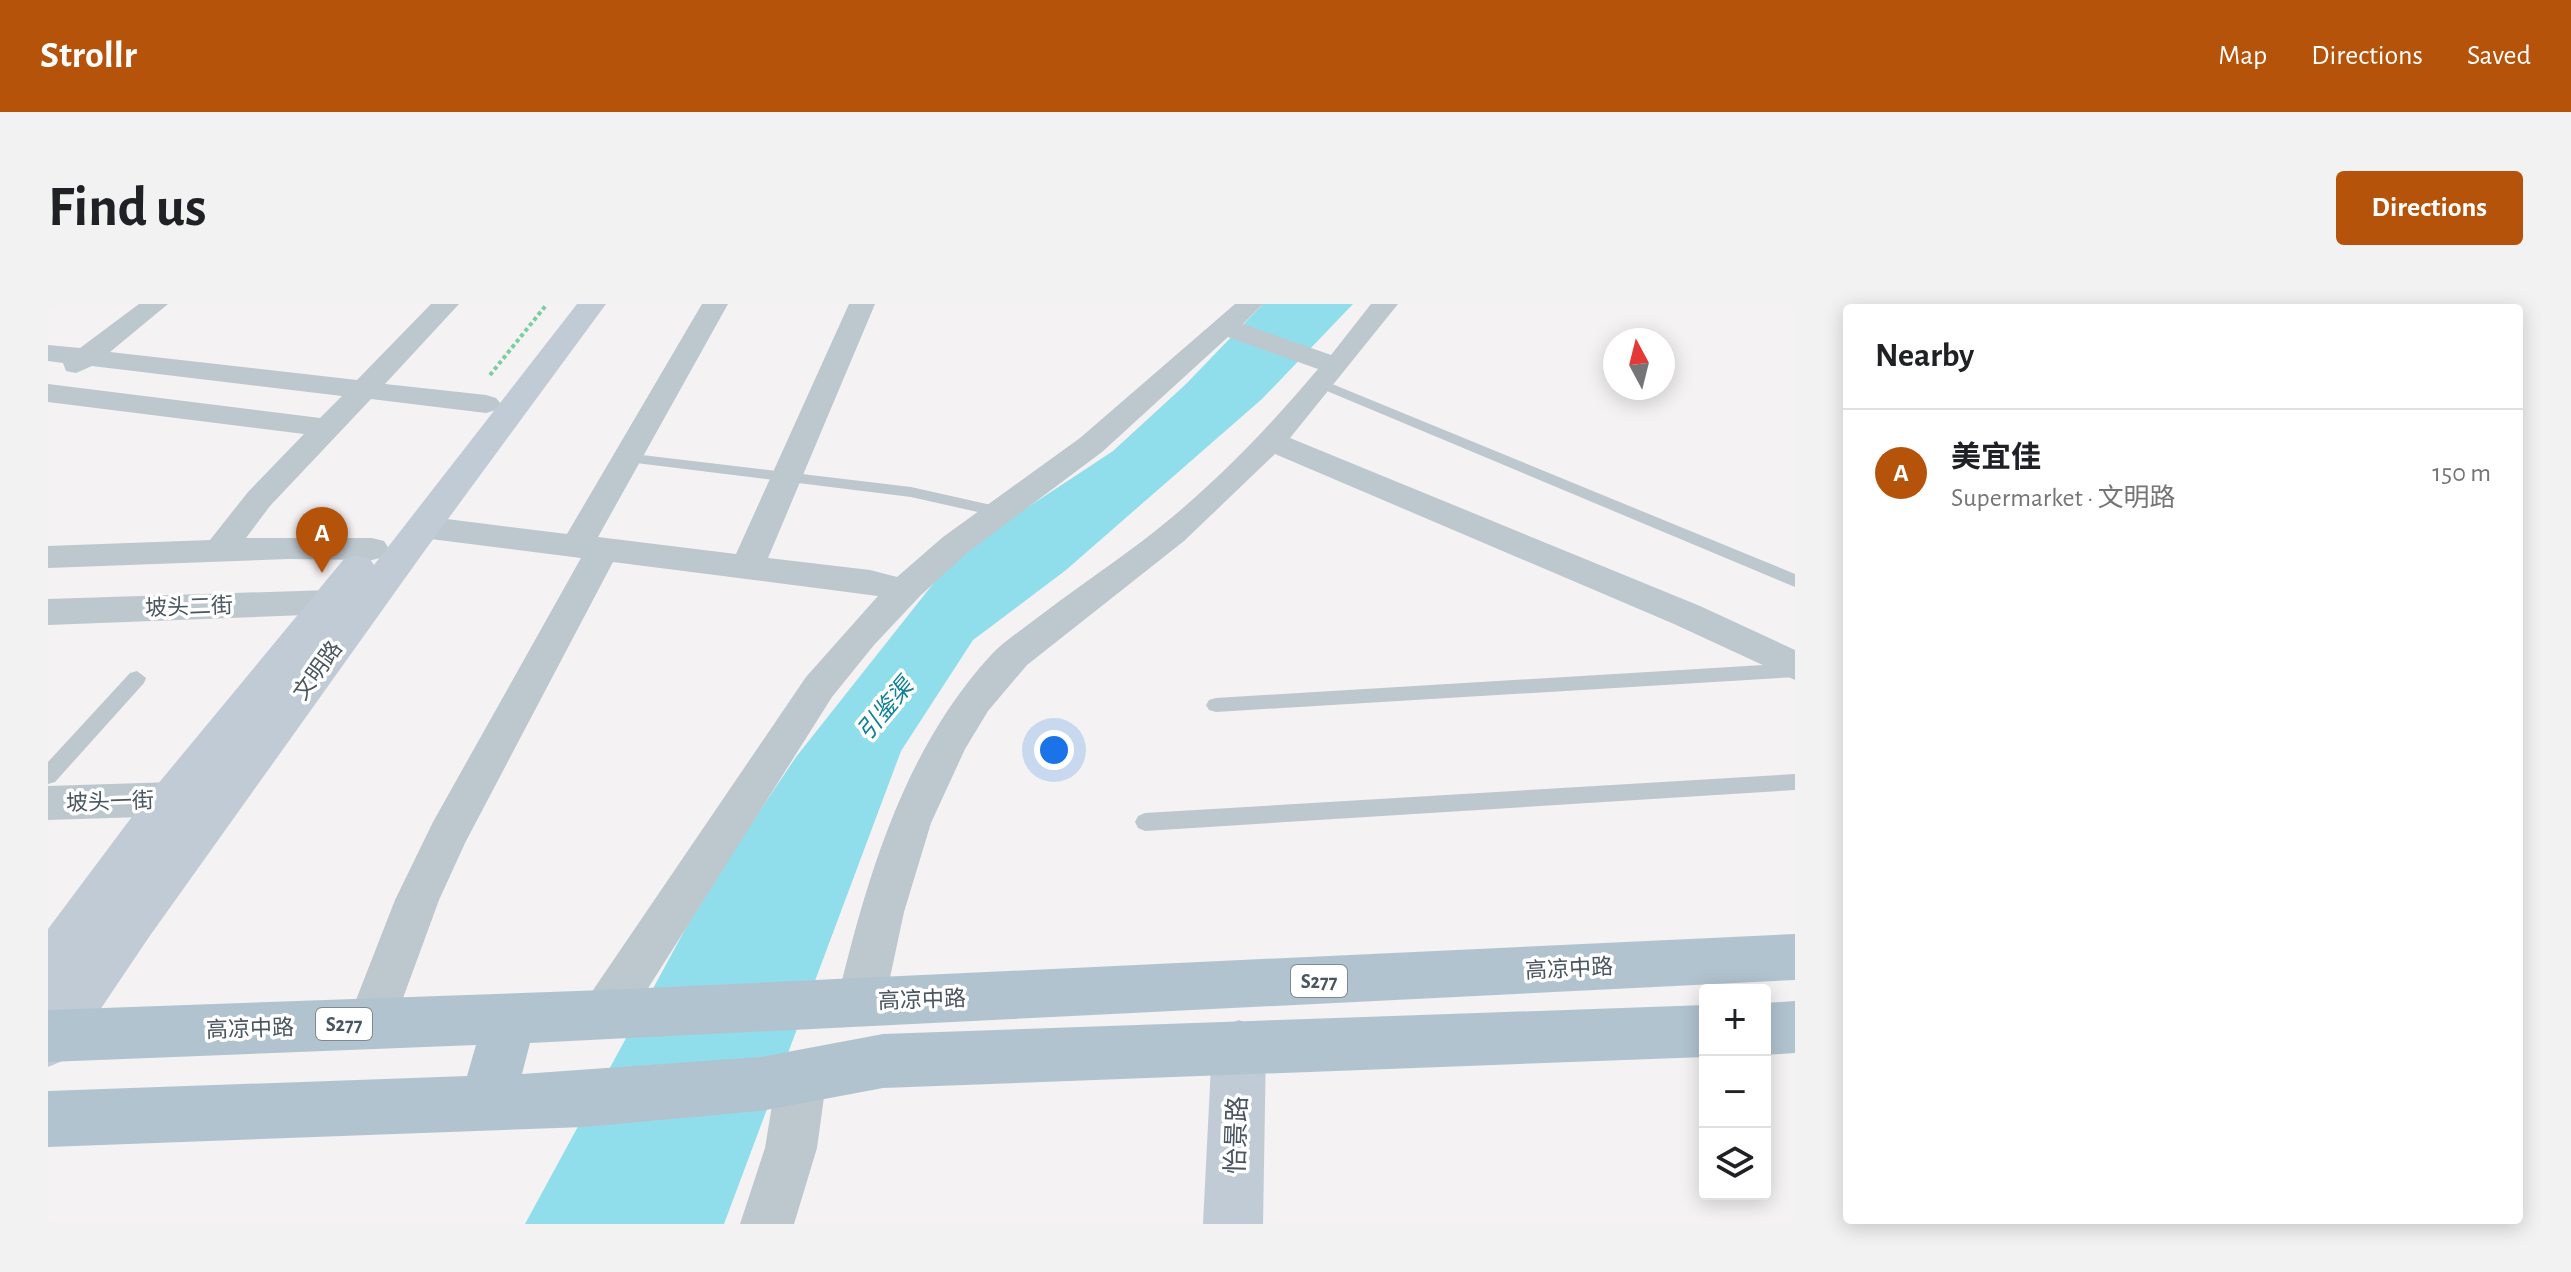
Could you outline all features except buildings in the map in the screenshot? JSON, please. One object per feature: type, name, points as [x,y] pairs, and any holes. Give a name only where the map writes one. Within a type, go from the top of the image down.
[{"type":"main road","name":"文明路","points":[[48,971],[79,924],[173,799],[372,549],[477,403],[563,304]]},
{"type":"main road","name":"文明路","points":[[50,1038],[132,921],[592,304]]},
{"type":"main road","name":"高凉中路","points":[[50,1038],[622,1014],[1795,957]]},
{"type":"main road","points":[[488,1101],[510,1018]]},
{"type":"main road","points":[[1771,1029],[1795,1027]]},
{"type":"main road","points":[[48,1119],[584,1099],[781,1080],[883,1061],[1699,1031]]},
{"type":"main road","name":"怡景路","points":[[1233,1224],[1239,1046]]},
{"type":"street","points":[[48,386],[155,304]]},
{"type":"street","points":[[219,551],[259,499],[446,304]]},
{"type":"street","points":[[371,1023],[417,900],[591,546],[625,458],[715,304]]},
{"type":"street","points":[[748,566],[862,304]]},
{"type":"street","points":[[852,1001],[911,821],[943,753],[976,699],[1005,663],[1189,520],[1269,440],[1325,369],[1385,304]]},
{"type":"street","points":[[622,1014],[819,687],[904,591],[955,545],[1091,445],[1239,321],[1325,369]]},
{"type":"street","points":[[48,353],[477,403]]},
{"type":"street","points":[[48,393],[326,428]]},
{"type":"street","points":[[1269,440],[1687,615],[1795,668]]},
{"type":"street","points":[[423,527],[870,582],[904,591]]},
{"type":"street","points":[[48,557],[372,549]]},
{"type":"street","name":"坡头二街","points":[[48,612],[330,602]]},
{"type":"street","name":"坡头一街","points":[[48,803],[173,799]]},
{"type":"street","points":[[767,1224],[791,1148],[781,1080]]},
{"type":"lane","points":[[1325,369],[1795,581]]},
{"type":"lane","points":[[625,458],[911,492],[1000,512]]},
{"type":"lane","points":[[1216,705],[1795,668]]},
{"type":"lane","points":[[48,776],[137,678]]},
{"type":"lane","points":[[1145,822],[1795,782]]},
{"type":"path","points":[[477,403],[547,304]]},
{"type":"water","name":"引鉴渠","points":[[1263,304],[1353,304],[1262,399],[1066,570],[973,640],[901,751],[724,1224],[525,1224],[706,891],[796,757],[944,570],[1013,517],[1113,451],[1186,384]]},
{"type":"place","name":"美宜佳","points":[[322,573]]}]
